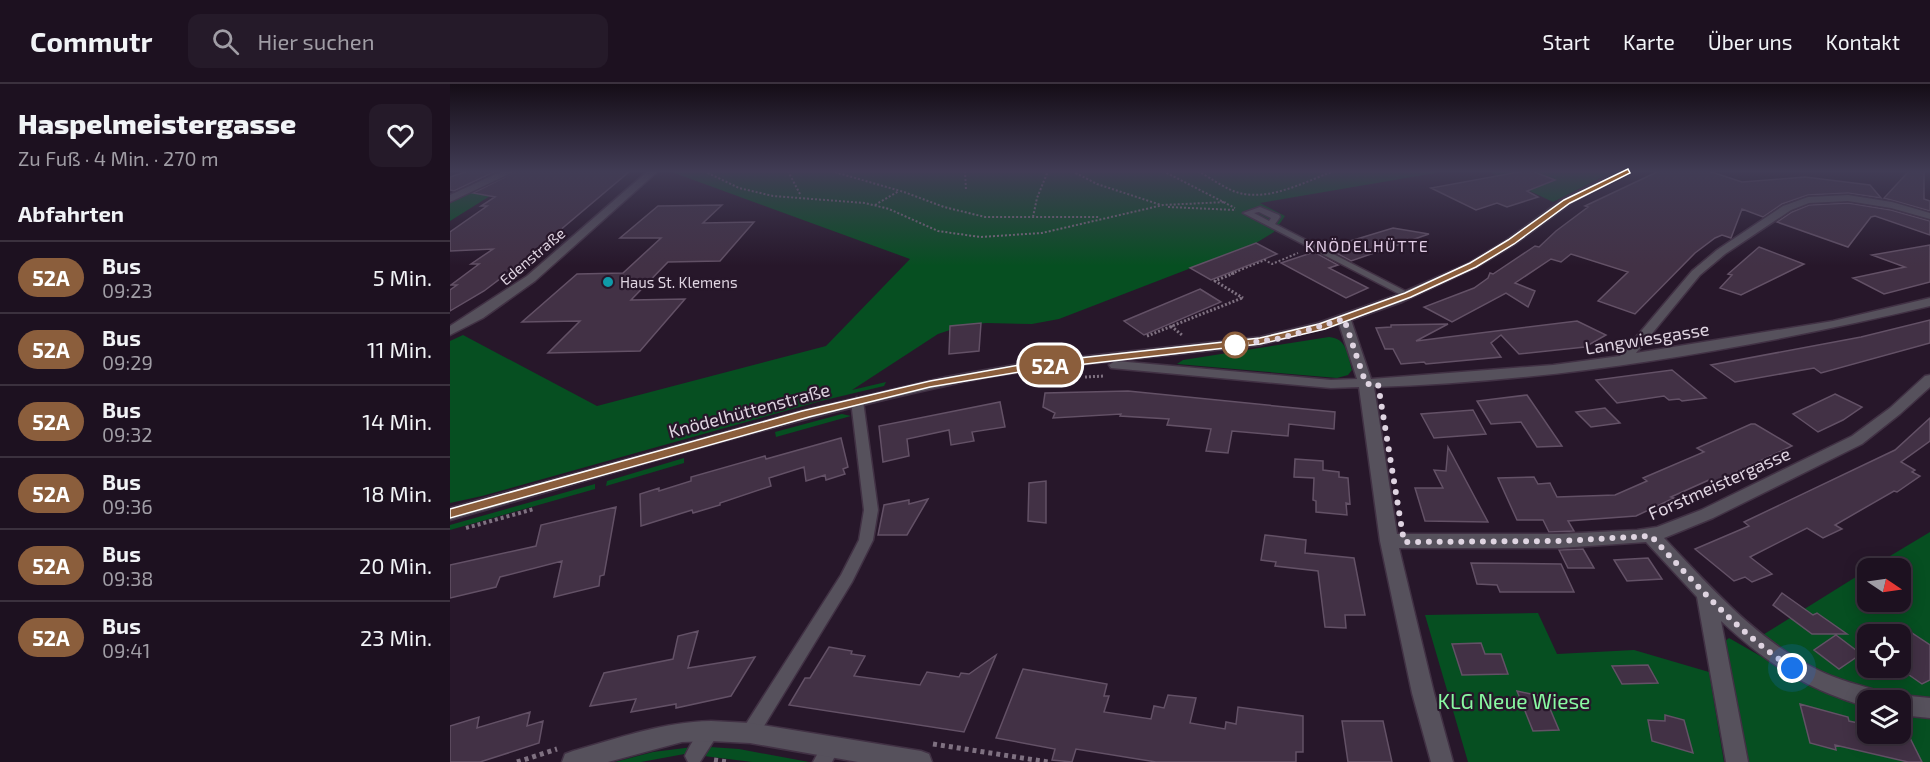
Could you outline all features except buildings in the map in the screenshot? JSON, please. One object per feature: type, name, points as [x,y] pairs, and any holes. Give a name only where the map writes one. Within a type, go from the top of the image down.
[{"type":"street","name":"Edenstraße","points":[[450,331],[496,304],[535,276],[618,203]]},
{"type":"street","name":"Knödelhüttenstraße","points":[[450,513],[857,401],[993,372],[1282,338],[1344,319],[1408,295],[1487,257],[1565,203]]},
{"type":"street","points":[[1624,359],[1696,273],[1721,252],[1787,208],[1803,203]]},
{"type":"street","points":[[1877,203],[1930,216]]},
{"type":"street","name":"Langwiesgasse","points":[[1366,384],[1513,374],[1624,359],[1814,328],[1930,302]]},
{"type":"street","points":[[1344,319],[1366,384],[1389,541],[1415,659],[1442,762]]},
{"type":"street","name":"Knödelhüttenstraße","points":[[1062,363],[1366,384]]},
{"type":"street","name":"Forstmeistergasse","points":[[1389,541],[1560,541],[1651,536],[1707,514],[1857,440],[1930,380]]},
{"type":"street","points":[[1651,536],[1749,637],[1792,668],[1822,683],[1857,694]]},
{"type":"street","points":[[1706,594],[1737,762]]},
{"type":"street","points":[[1911,706],[1930,708]]},
{"type":"street","points":[[573,762],[604,757],[682,732],[711,731],[750,733],[826,754],[921,762]]},
{"type":"lane","points":[[1244,212],[1408,295]]},
{"type":"lane","points":[[750,733],[848,578],[866,540],[871,510],[857,401]]},
{"type":"lane","points":[[694,756],[711,731]]},
{"type":"path","points":[[863,203],[875,205],[938,231],[980,237],[1031,235],[1163,205],[1213,203]]},
{"type":"path","points":[[875,205],[879,203]]},
{"type":"path","points":[[932,203],[981,216],[1105,217]]},
{"type":"path","points":[[1034,217],[1036,203]]},
{"type":"path","points":[[1156,203],[1184,209],[1244,212]]},
{"type":"path","points":[[1227,203],[1244,212]]},
{"type":"path","points":[[1147,336],[1243,298],[1215,280],[1265,260],[1272,264],[1313,247]]},
{"type":"path","points":[[1080,377],[1110,376]]},
{"type":"path","points":[[460,530],[545,506]]},
{"type":"green space","points":[[450,203],[479,203],[450,221]]},
{"type":"green space","points":[[756,203],[1262,203],[1260,203],[1285,216],[1274,232],[1256,243],[1059,319],[1032,324],[986,323],[962,326],[938,334],[852,390],[886,382],[884,386],[821,401],[450,503],[450,341],[463,335],[597,406],[826,346],[910,259]]},
{"type":"green space","points":[[1329,337],[1340,341],[1346,349],[1352,370],[1348,375],[1337,378],[1177,364],[1183,360]]},
{"type":"green space","points":[[842,414],[851,416],[776,437],[775,432]]},
{"type":"green space","points":[[684,458],[684,463],[606,486],[607,481]]},
{"type":"green space","points":[[595,484],[595,489],[450,530],[450,525]]},
{"type":"green space","points":[[1930,532],[1930,698],[1911,697],[1911,690],[1866,690],[1828,679],[1761,636],[1857,576],[1857,612],[1911,612],[1911,558],[1887,558]]},
{"type":"green space","name":"KLG Neue Wiese","points":[[1538,613],[1557,654],[1634,650],[1709,672],[1724,762],[1468,762],[1425,615]]},
{"type":"green space","points":[[1729,638],[1799,678],[1857,701],[1857,744],[1911,744],[1911,713],[1930,716],[1930,762],[1749,762],[1725,641]]},
{"type":"green space","points":[[693,747],[690,753],[641,762],[615,762],[653,752]]},
{"type":"green space","points":[[710,747],[739,749],[809,762],[752,762],[704,756]]},
{"type":"bus line","name":"52A","points":[[450,513],[488,505],[746,430],[930,384],[993,372],[1190,351],[1282,338],[1344,319],[1408,295],[1473,265],[1511,242],[1565,203]]},
{"type":"place","name":"Haus St. Klemens","points":[[608,282]]},
{"type":"district","name":"KNÖDELHÜTTE","points":[[1367,245]]},
{"type":"route","points":[[1235,345],[1282,338],[1344,319],[1366,384],[1378,384],[1404,542],[1560,541],[1651,536],[1740,629],[1763,649],[1792,668]]}]
